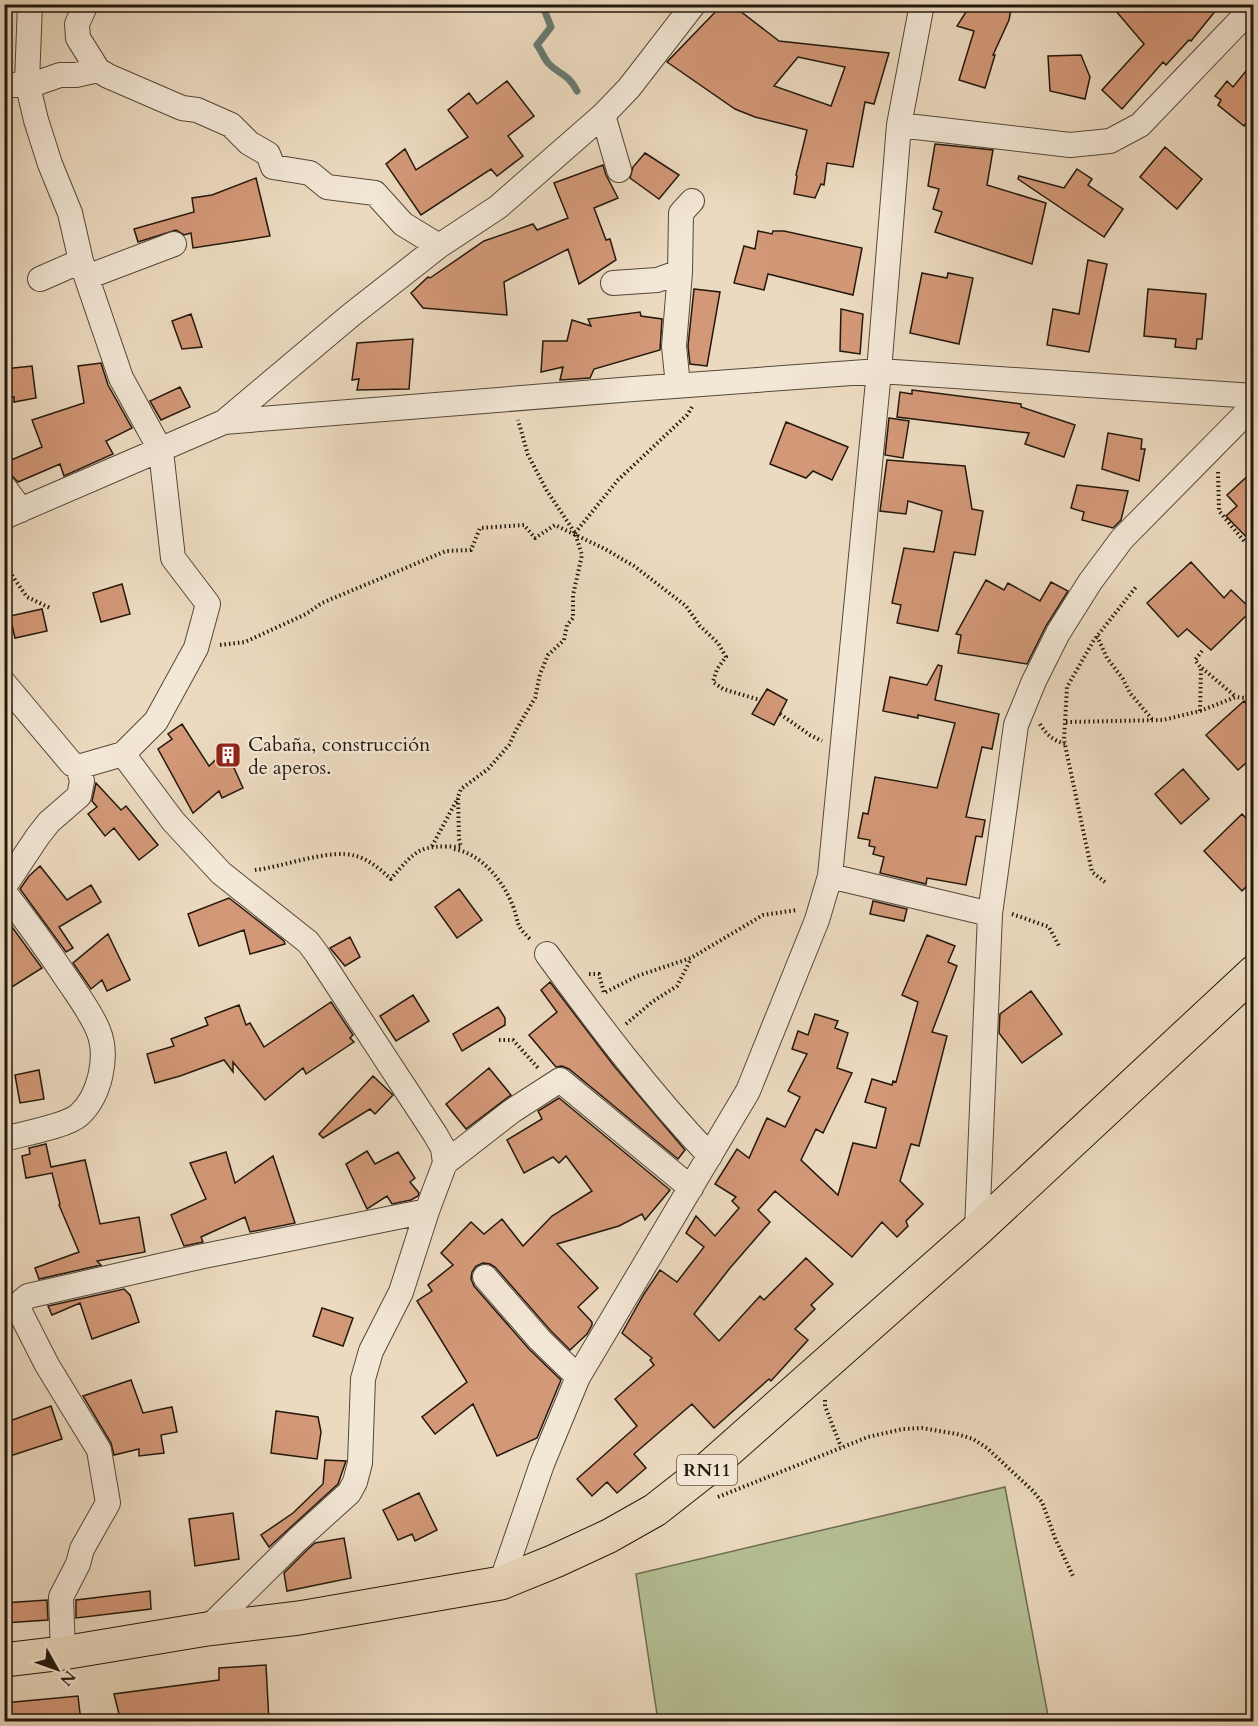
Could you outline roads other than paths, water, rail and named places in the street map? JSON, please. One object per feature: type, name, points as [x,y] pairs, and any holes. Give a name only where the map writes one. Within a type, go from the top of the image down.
[{"type":"main road","name":"RN11","points":[[4,1660],[63,1653],[207,1629],[299,1618],[501,1583],[555,1562],[609,1536],[655,1510],[706,1470],[977,1230],[1254,972]]},
{"type":"street","points":[[30,4],[16,84],[36,120],[50,164],[70,213],[84,269],[121,378],[161,451],[173,558],[208,604],[196,648],[156,721],[123,754],[78,767]]},
{"type":"street","points":[[86,4],[77,24],[78,38],[98,70],[182,108],[197,110],[231,125],[249,143],[268,154],[273,167],[310,173],[327,187],[375,193],[403,224],[439,246]]},
{"type":"street","points":[[4,487],[13,514],[224,422],[351,315],[439,246],[498,207],[603,115],[629,88],[694,4]]},
{"type":"street","points":[[501,1583],[542,1464],[578,1377],[748,1091],[821,907],[830,876],[879,371],[899,125],[922,4]]},
{"type":"street","points":[[899,125],[1070,145],[1110,141],[1140,125],[1254,6]]},
{"type":"street","points":[[16,84],[40,82],[60,75],[76,75],[98,70]]},
{"type":"street","points":[[603,115],[619,170]]},
{"type":"street","points":[[678,386],[674,346],[680,272],[681,213],[692,201]]},
{"type":"street","points":[[40,279],[174,244]]},
{"type":"street","points":[[613,283],[657,280],[680,272]]},
{"type":"street","points":[[224,422],[879,371],[1254,396]]},
{"type":"street","points":[[977,1230],[991,911],[1016,725],[1058,633],[1090,582],[1122,539],[1254,405]]},
{"type":"street","points":[[4,683],[66,759],[78,767],[82,781],[79,796],[49,822],[4,887]]},
{"type":"street","points":[[123,754],[173,821],[221,873],[308,942],[435,1134],[443,1148],[445,1163],[401,1292],[371,1351],[363,1379],[360,1463],[355,1482],[349,1493],[297,1540],[207,1629]]},
{"type":"street","points":[[830,876],[991,911]]},
{"type":"street","points":[[4,892],[26,919],[81,1001],[99,1031],[104,1056],[95,1091],[77,1117],[59,1125],[4,1139]]},
{"type":"street","points":[[547,954],[612,1043],[669,1113],[710,1156]]},
{"type":"street","points":[[445,1163],[512,1111],[560,1080],[691,1188]]},
{"type":"street","points":[[63,1653],[61,1596],[78,1564],[82,1549],[108,1503],[99,1450],[42,1356],[19,1310],[22,1301],[28,1296],[199,1257],[427,1211]]},
{"type":"street","points":[[485,1277],[540,1340],[578,1377]]},
{"type":"waterway","points":[[542,4],[551,27],[537,45],[548,63],[567,77],[577,91]]},
{"type":"place","name":"Cabaña, construcción de aperos.","points":[[228,755]]}]
